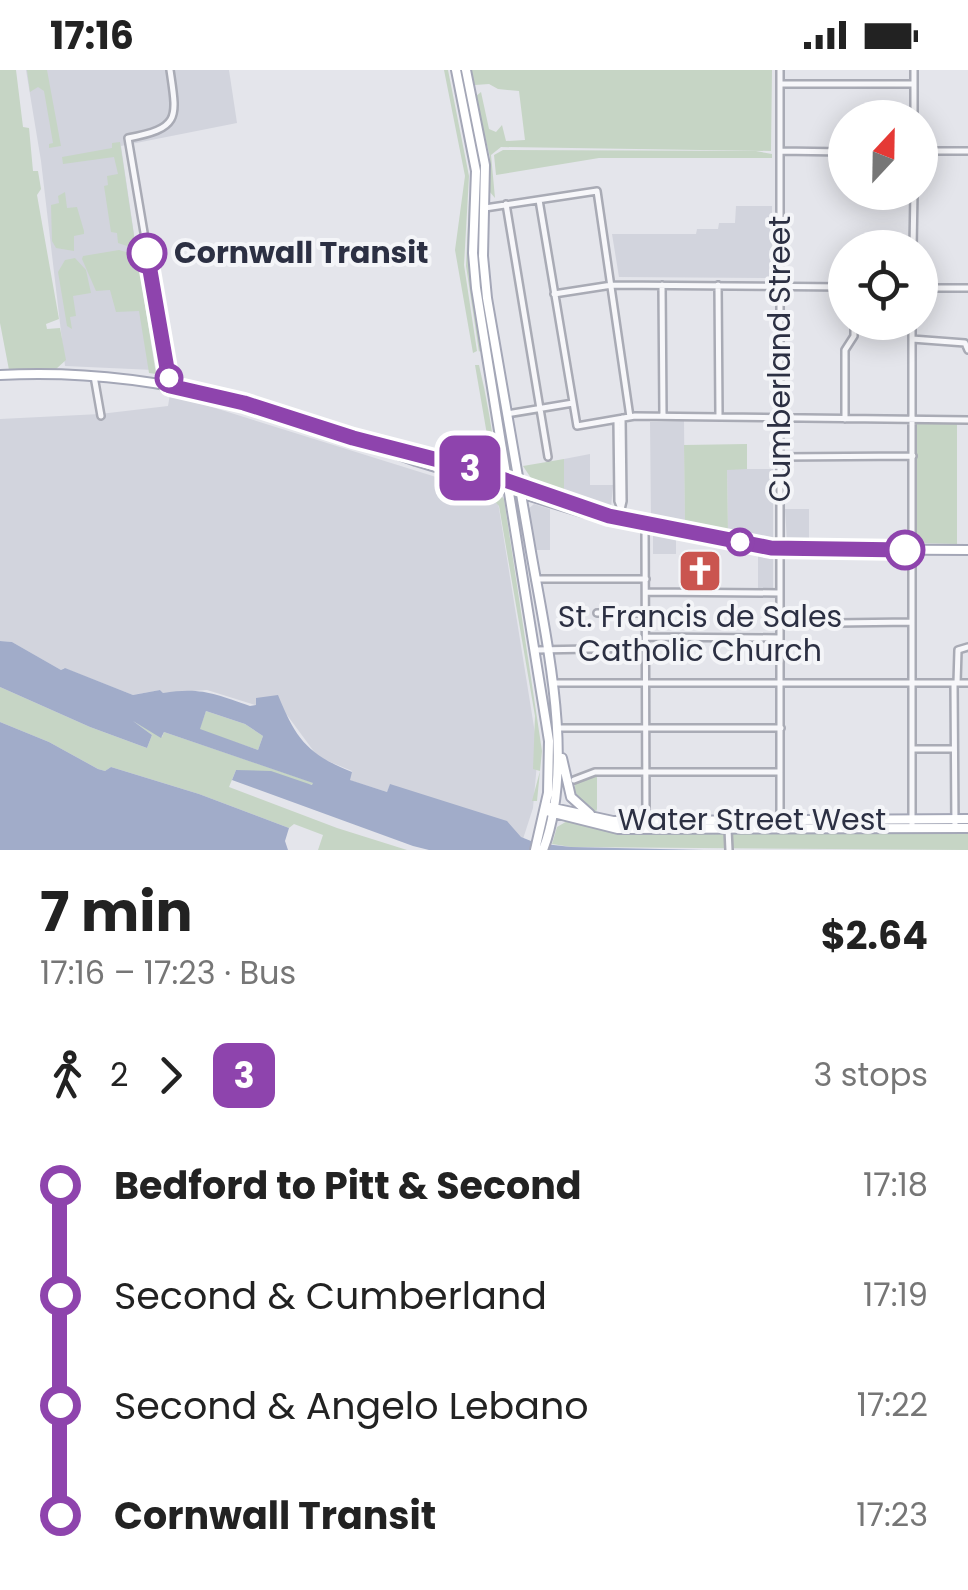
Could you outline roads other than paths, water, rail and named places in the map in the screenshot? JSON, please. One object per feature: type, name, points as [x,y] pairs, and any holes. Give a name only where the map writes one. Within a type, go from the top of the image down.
[{"type":"main road","points":[[456,70],[482,206]]},
{"type":"main road","points":[[466,70],[482,148],[484,268],[504,456],[571,797],[598,818]]},
{"type":"main road","points":[[491,359],[508,414],[535,579],[550,752],[551,810]]},
{"type":"main road","points":[[0,376],[94,376],[170,386],[244,403],[416,461],[509,484]]},
{"type":"main road","points":[[353,438],[480,471],[582,512],[780,549],[968,550]]},
{"type":"main road","points":[[480,471],[498,470],[504,456]]},
{"type":"main road","points":[[543,850],[558,734]]},
{"type":"main road","points":[[571,797],[574,780]]},
{"type":"main road","name":"Water Street West","points":[[551,810],[598,818],[955,824],[968,828]]},
{"type":"main road","name":"Water Street West","points":[[551,810],[618,828],[728,829],[780,824]]},
{"type":"main road","name":"Water Street West","points":[[955,824],[968,819]]},
{"type":"main road","points":[[534,850],[543,839]]},
{"type":"street","points":[[170,70],[176,114],[156,132],[128,138],[170,386]]},
{"type":"street","name":"Cumberland Street","points":[[780,70],[780,824]]},
{"type":"street","points":[[914,70],[914,100]]},
{"type":"street","points":[[780,84],[914,84]]},
{"type":"street","points":[[780,151],[828,152]]},
{"type":"street","points":[[938,151],[968,151]]},
{"type":"street","points":[[482,206],[597,191],[630,416]]},
{"type":"street","points":[[538,200],[577,426],[630,416],[968,420]]},
{"type":"street","points":[[506,204],[548,458]]},
{"type":"street","points":[[554,294],[612,284],[828,286]]},
{"type":"street","points":[[662,285],[662,416]]},
{"type":"street","points":[[718,285],[719,416]]},
{"type":"street","points":[[938,288],[968,288]]},
{"type":"street","points":[[845,419],[845,350],[851,340]]},
{"type":"street","points":[[912,340],[912,824]]},
{"type":"street","points":[[938,340],[965,343],[968,350]]},
{"type":"street","points":[[94,376],[101,416]]},
{"type":"street","points":[[508,414],[573,403]]},
{"type":"street","points":[[614,516],[620,506],[620,418]]},
{"type":"street","points":[[780,456],[913,456]]},
{"type":"street","points":[[646,524],[646,820]]},
{"type":"street","points":[[535,579],[646,579]]},
{"type":"street","points":[[646,592],[780,593]]},
{"type":"street","points":[[596,613],[646,613]]},
{"type":"street","points":[[836,623],[912,622]]},
{"type":"street","points":[[646,638],[780,638]]},
{"type":"street","points":[[541,649],[646,648]]},
{"type":"street","points":[[955,824],[955,683],[958,650],[968,648]]},
{"type":"street","points":[[550,683],[968,684]]},
{"type":"street","points":[[558,734],[646,728],[780,728]]},
{"type":"street","points":[[912,749],[954,750]]},
{"type":"street","points":[[574,780],[595,772],[780,772]]},
{"type":"street","points":[[728,829],[729,850]]},
{"type":"water","points":[[0,641],[12,642],[61,670],[65,668],[133,695],[160,690],[198,691],[250,706],[256,705],[256,698],[278,695],[297,734],[324,759],[352,772],[350,780],[387,792],[390,784],[507,821],[521,837],[536,843],[704,850],[429,850],[232,780],[236,770],[271,771],[313,783],[164,732],[161,738],[133,721],[152,735],[147,748],[0,687]],"holes":[[[206,711],[245,724],[263,736],[258,750],[200,729]]]},
{"type":"water","points":[[0,722],[49,742],[98,769],[105,771],[111,767],[199,794],[289,828],[285,841],[288,850],[0,850]]},
{"type":"place","name":"Cornwall Transit","points":[[147,253]]},
{"type":"place","name":"St. Francis de Sales Catholic Church","points":[[700,571]]}]
